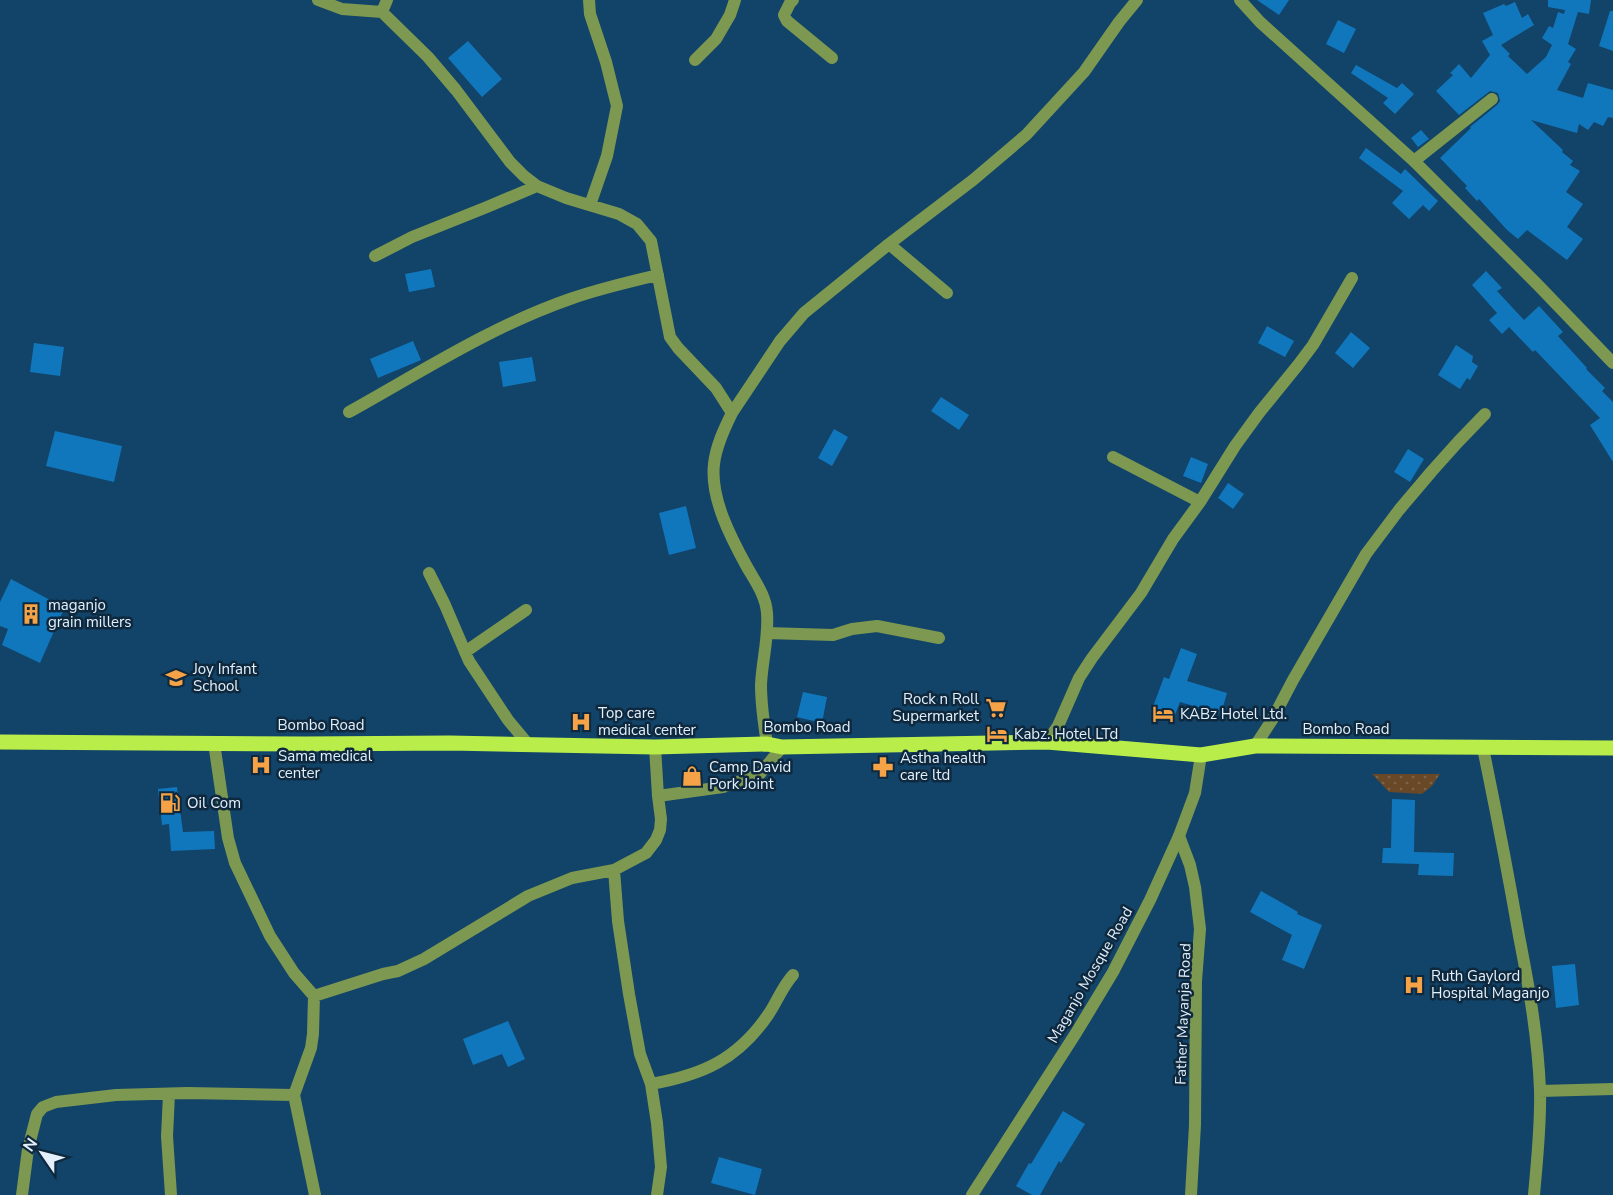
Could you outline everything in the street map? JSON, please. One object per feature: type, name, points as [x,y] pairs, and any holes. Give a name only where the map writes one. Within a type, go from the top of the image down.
[{"type":"main road","name":"Bombo Road","points":[[0,742],[450,742],[655,747],[1047,742],[1202,755],[1256,746],[1613,748]]},
{"type":"street","points":[[318,0],[342,9],[385,6],[456,90],[524,177],[537,186],[566,198],[619,214],[637,224],[651,241],[670,337],[716,388],[732,412]]},
{"type":"street","points":[[590,0],[590,14],[606,62],[617,106],[607,156],[590,206]]},
{"type":"street","points":[[695,60],[716,39],[730,15],[735,0]]},
{"type":"street","points":[[793,0],[784,15],[787,21],[832,58]]},
{"type":"street","points":[[658,796],[723,787],[759,776],[775,746],[763,720],[761,686],[767,611],[762,593],[729,530],[714,489],[714,464],[719,441],[732,412],[780,341],[804,313],[973,180],[1026,135],[1084,72],[1137,0]]},
{"type":"street","points":[[1240,0],[1268,29],[1414,161],[1613,363]]},
{"type":"street","points":[[1414,161],[1492,99]]},
{"type":"street","points":[[375,256],[412,237],[537,186]]},
{"type":"street","points":[[889,244],[947,293]]},
{"type":"street","points":[[349,412],[476,341],[531,314],[570,299],[658,275]]},
{"type":"street","points":[[1047,742],[1058,726],[1079,678],[1092,658],[1141,593],[1173,539],[1200,502],[1235,446],[1313,345],[1352,278]]},
{"type":"street","points":[[1256,746],[1366,554],[1432,471],[1485,414]]},
{"type":"street","points":[[1113,457],[1200,502]]},
{"type":"street","points":[[429,573],[469,661],[508,720],[528,744]]},
{"type":"street","points":[[465,652],[526,610]]},
{"type":"street","points":[[767,633],[833,634],[877,626],[939,638]]},
{"type":"street","points":[[214,743],[228,838],[235,863],[270,936],[294,973],[314,996],[311,1048],[294,1095],[315,1195]]},
{"type":"street","points":[[314,996],[399,971],[443,948],[528,896],[572,878],[614,870],[646,853],[656,840],[661,819],[655,747]]},
{"type":"street","points":[[1483,748],[1507,863],[1528,982],[1540,1091],[1534,1195]]},
{"type":"street","name":"Maganjo Mosque Road","points":[[972,1195],[1113,972],[1150,900],[1179,836],[1196,793],[1202,755]]},
{"type":"street","name":"Father Mayanja Road","points":[[1179,836],[1190,865],[1195,887],[1200,929],[1196,981],[1196,1125],[1191,1195]]},
{"type":"street","points":[[614,870],[618,921],[629,994],[640,1054],[651,1084],[657,1123],[661,1167],[657,1195]]},
{"type":"street","points":[[651,1084],[690,1076],[710,1067],[742,1046],[768,1015],[786,982],[793,975]]},
{"type":"street","points":[[1540,1091],[1613,1089]]},
{"type":"street","points":[[22,1195],[27,1149],[37,1114],[43,1107],[56,1102],[116,1095],[187,1093],[294,1095]]},
{"type":"street","points":[[169,1094],[167,1136],[171,1195]]},
{"type":"shaded area","points":[[1372,774],[1440,774],[1432,786],[1422,794],[1389,792]]},
{"type":"building","points":[[1257,0],[1289,0],[1279,15]]},
{"type":"building","points":[[1548,0],[1591,0],[1589,14],[1578,12],[1568,44],[1576,49],[1557,90],[1583,98],[1588,83],[1613,90],[1613,118],[1608,117],[1603,126],[1594,122],[1588,130],[1579,124],[1577,133],[1531,120],[1573,161],[1570,165],[1580,171],[1566,192],[1583,204],[1567,227],[1583,239],[1567,260],[1527,230],[1518,239],[1479,199],[1477,201],[1465,188],[1467,186],[1440,158],[1470,127],[1500,101],[1498,93],[1490,91],[1459,115],[1436,91],[1453,75],[1450,73],[1459,64],[1471,78],[1490,55],[1482,41],[1493,35],[1483,13],[1515,2],[1522,18],[1528,14],[1534,25],[1501,45],[1510,54],[1508,56],[1527,74],[1546,57],[1552,45],[1542,38],[1549,26],[1553,28],[1558,12],[1564,14],[1565,10],[1548,7]]},
{"type":"building","points":[[1610,11],[1613,11],[1613,51],[1599,46]]},
{"type":"building","points":[[1338,20],[1356,29],[1344,53],[1326,44]]},
{"type":"building","points":[[468,41],[502,79],[482,97],[448,58]]},
{"type":"building","points":[[1356,65],[1397,88],[1402,83],[1414,94],[1395,114],[1383,103],[1388,98],[1351,73]]},
{"type":"building","points":[[1421,130],[1429,139],[1418,147],[1411,138]]},
{"type":"building","points":[[1366,148],[1401,174],[1405,169],[1438,201],[1429,211],[1423,205],[1409,219],[1392,203],[1403,191],[1359,158]]},
{"type":"building","points":[[431,269],[435,287],[409,292],[405,274]]},
{"type":"building","points":[[1486,271],[1502,288],[1497,291],[1524,320],[1539,306],[1563,332],[1558,336],[1605,388],[1602,391],[1613,402],[1613,462],[1590,425],[1600,418],[1535,350],[1533,352],[1509,327],[1502,334],[1489,320],[1497,313],[1472,285]]},
{"type":"building","points":[[1267,326],[1294,341],[1285,357],[1258,343]]},
{"type":"building","points":[[1351,332],[1370,348],[1353,368],[1335,353]]},
{"type":"building","points":[[413,341],[421,360],[378,378],[370,359]]},
{"type":"building","points":[[34,343],[64,347],[60,376],[30,372]]},
{"type":"building","points":[[1456,345],[1473,356],[1472,362],[1478,366],[1470,380],[1467,378],[1460,389],[1438,375]]},
{"type":"building","points":[[532,357],[536,381],[503,387],[499,362]]},
{"type":"building","points":[[941,397],[969,415],[959,430],[931,411]]},
{"type":"building","points":[[834,429],[848,437],[832,466],[818,458]]},
{"type":"building","points":[[55,431],[122,446],[114,482],[46,466]]},
{"type":"building","points":[[1408,449],[1424,459],[1410,482],[1394,472]]},
{"type":"building","points":[[1191,457],[1208,464],[1201,483],[1183,476]]},
{"type":"building","points":[[1228,483],[1244,494],[1233,509],[1218,498]]},
{"type":"building","points":[[686,506],[696,548],[669,555],[659,513]]},
{"type":"building","name":"maganjo grain millers","points":[[11,579],[50,600],[67,602],[40,663],[2,645],[8,629],[0,626],[0,602]]},
{"type":"building","points":[[1181,648],[1197,654],[1187,681],[1227,693],[1221,714],[1180,702],[1173,720],[1151,712],[1164,677],[1169,679]]},
{"type":"building","points":[[803,692],[827,697],[822,723],[797,717]]},
{"type":"building","points":[[177,787],[183,832],[214,831],[215,849],[171,851],[169,824],[162,825],[158,789]]},
{"type":"building","points":[[1392,799],[1415,800],[1414,852],[1454,853],[1453,876],[1418,875],[1419,864],[1382,863],[1383,848],[1391,848]]},
{"type":"building","points":[[1261,891],[1298,912],[1297,914],[1322,925],[1304,969],[1282,960],[1292,935],[1250,912]]},
{"type":"building","points":[[1575,964],[1579,1005],[1556,1008],[1552,966]]},
{"type":"building","points":[[508,1021],[525,1059],[508,1067],[502,1054],[473,1065],[463,1039]]},
{"type":"building","points":[[1063,1111],[1085,1124],[1061,1163],[1059,1161],[1040,1195],[1032,1195],[1016,1186]]},
{"type":"building","points":[[719,1157],[762,1169],[755,1195],[711,1183]]},
{"type":"place","name":"maganjo grain millers","points":[[31,614]]},
{"type":"place","name":"Joy Infant School","points":[[176,678]]},
{"type":"place","name":"Rock n Roll Supermarket","points":[[996,708]]},
{"type":"place","name":"KABz Hotel Ltd.","points":[[1163,714]]},
{"type":"place","name":"Top care medical center","points":[[581,722]]},
{"type":"place","name":"Kabz. Hotel LTd","points":[[997,734]]},
{"type":"place","name":"Sama medical center","points":[[261,765]]},
{"type":"place","name":"Astha health care ltd","points":[[883,767]]},
{"type":"place","name":"Camp David Pork Joint","points":[[692,776]]},
{"type":"place","name":"Oil Com","points":[[170,803]]},
{"type":"place","name":"Ruth Gaylord Hospital Maganjo","points":[[1414,985]]}]
